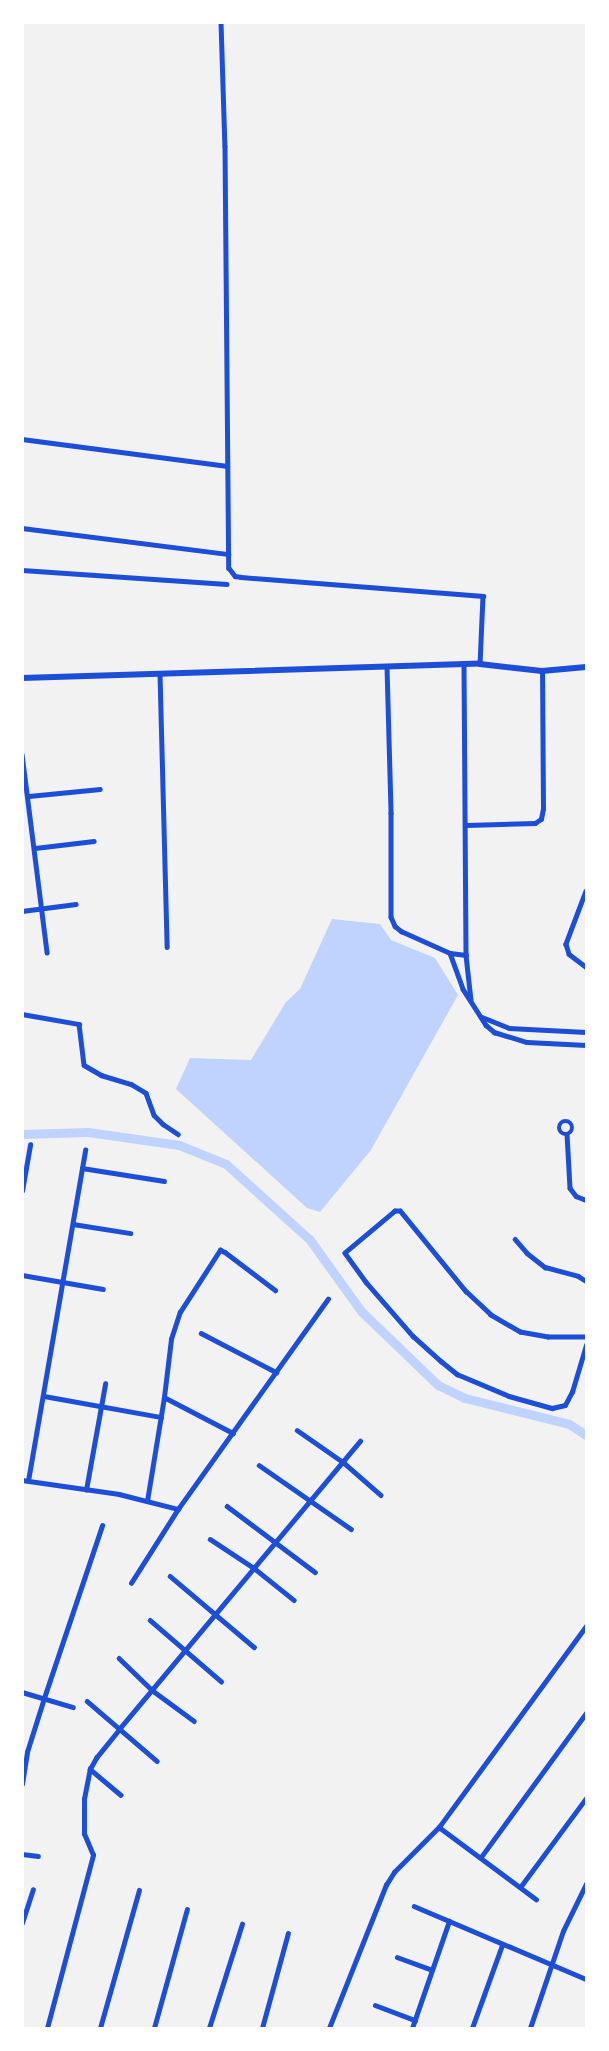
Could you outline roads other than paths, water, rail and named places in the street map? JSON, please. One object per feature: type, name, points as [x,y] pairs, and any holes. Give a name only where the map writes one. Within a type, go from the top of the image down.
[{"type":"street","points":[[221,22],[225,146],[226,466],[229,568],[235,576],[240,577],[483,596],[480,664]]},
{"type":"street","points":[[22,439],[226,466]]},
{"type":"street","points":[[22,528],[228,554]]},
{"type":"street","points":[[22,570],[227,584]]},
{"type":"street","points":[[22,678],[480,664],[542,671],[586,667]]},
{"type":"street","points":[[464,665],[466,955],[470,1000]]},
{"type":"street","points":[[387,667],[391,812],[391,917],[395,926],[401,932],[450,953],[466,955]]},
{"type":"street","points":[[466,825],[535,823],[541,819],[543,809],[542,671]]},
{"type":"street","points":[[160,674],[167,947]]},
{"type":"street","points":[[22,754],[29,796],[47,952]]},
{"type":"street","points":[[29,796],[100,789]]},
{"type":"street","points":[[35,848],[94,841]]},
{"type":"street","points":[[586,891],[566,949],[569,954],[586,968]]},
{"type":"street","points":[[22,910],[76,904]]},
{"type":"street","points":[[450,953],[463,989],[480,1016],[494,1032],[514,1040],[586,1045]]},
{"type":"street","points":[[22,1014],[79,1024],[84,1065],[100,1075],[131,1084],[146,1093],[154,1115],[178,1134]]},
{"type":"street","points":[[480,1016],[509,1028],[586,1032]]},
{"type":"street","points":[[567,1134],[570,1188],[576,1196],[586,1200]]},
{"type":"street","points":[[23,1189],[30,1146]]},
{"type":"street","points":[[28,1481],[85,1150]]},
{"type":"street","points":[[82,1168],[164,1181]]},
{"type":"street","points":[[586,1338],[548,1337],[525,1333],[497,1319],[466,1292],[400,1211],[395,1211],[345,1253],[347,1260],[413,1336],[441,1361],[458,1374],[509,1396],[552,1408],[564,1405],[572,1392],[586,1345]]},
{"type":"street","points":[[73,1224],[130,1232]]},
{"type":"street","points":[[515,1239],[527,1253],[545,1267],[578,1276],[586,1282]]},
{"type":"street","points":[[147,1502],[175,1322],[216,1253],[220,1250],[225,1252],[275,1290]]},
{"type":"street","points":[[22,1275],[103,1288]]},
{"type":"street","points":[[131,1583],[178,1509],[328,1299]]},
{"type":"street","points":[[201,1334],[276,1372]]},
{"type":"street","points":[[86,1490],[105,1384]]},
{"type":"street","points":[[44,1396],[161,1417]]},
{"type":"street","points":[[164,1397],[233,1433]]},
{"type":"street","points":[[297,1430],[343,1462],[382,1495]]},
{"type":"street","points":[[47,2028],[93,1855],[84,1834],[84,1799],[90,1769],[96,1758],[120,1728],[360,1441]]},
{"type":"street","points":[[259,1465],[351,1529]]},
{"type":"street","points":[[22,1480],[86,1490],[178,1509]]},
{"type":"street","points":[[227,1506],[315,1572]]},
{"type":"street","points":[[22,1784],[28,1752],[44,1698],[102,1526]]},
{"type":"street","points":[[210,1539],[254,1568],[294,1600]]},
{"type":"street","points":[[170,1576],[254,1647]]},
{"type":"street","points":[[150,1620],[221,1681]]},
{"type":"street","points":[[329,2028],[386,1886],[409,1855],[439,1828],[586,1626]]},
{"type":"street","points":[[118,1658],[152,1690],[194,1721]]},
{"type":"street","points":[[22,1692],[73,1707]]},
{"type":"street","points":[[87,1701],[157,1761]]},
{"type":"street","points":[[481,1857],[586,1713]]},
{"type":"street","points":[[90,1769],[121,1795]]},
{"type":"street","points":[[521,1886],[586,1798]]},
{"type":"street","points":[[439,1828],[521,1886],[536,1900]]},
{"type":"street","points":[[22,1854],[38,1856]]},
{"type":"street","points":[[530,2028],[563,1931],[586,1884]]},
{"type":"street","points":[[22,1923],[33,1890]]},
{"type":"street","points":[[100,2028],[139,1890]]},
{"type":"street","points":[[414,1906],[502,1945],[551,1963],[586,1979]]},
{"type":"street","points":[[154,2028],[188,1909]]},
{"type":"street","points":[[412,2028],[449,1920]]},
{"type":"street","points":[[209,2028],[242,1924]]},
{"type":"street","points":[[262,2028],[288,1933]]},
{"type":"street","points":[[472,2028],[502,1945]]},
{"type":"street","points":[[397,1957],[432,1970]]},
{"type":"street","points":[[375,2006],[415,2020]]},
{"type":"water","points":[[332,919],[380,924],[391,940],[435,958],[458,995],[371,1150],[320,1212],[307,1208],[176,1089],[190,1058],[251,1060],[286,1002],[300,989]]},
{"type":"waterway","points":[[22,1134],[88,1132],[179,1145],[226,1164],[310,1240],[361,1311],[438,1385],[465,1398],[569,1424],[586,1435]]}]
